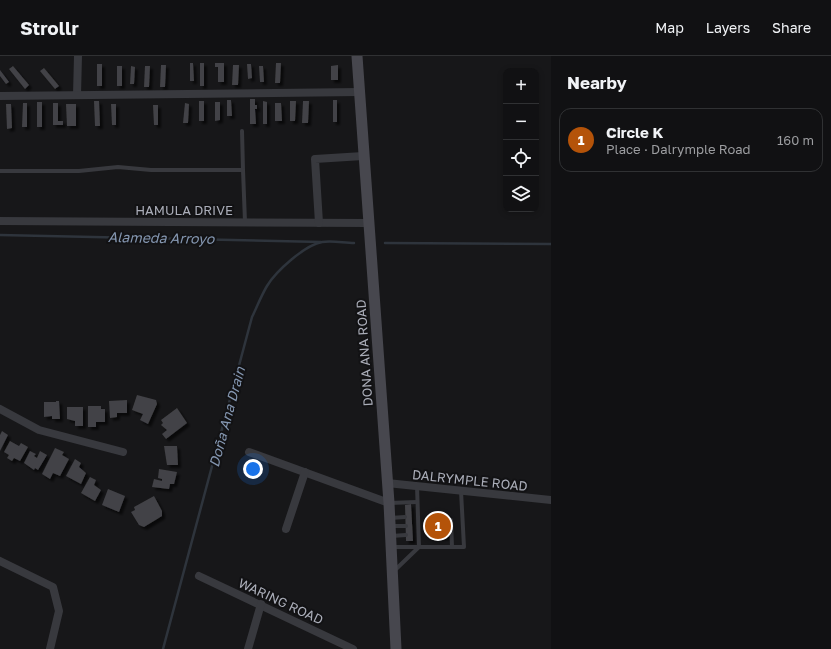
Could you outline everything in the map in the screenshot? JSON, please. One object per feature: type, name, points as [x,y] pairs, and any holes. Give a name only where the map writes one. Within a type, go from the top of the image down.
[{"type":"street","points":[[77,95],[78,56]]},
{"type":"street","name":"DONA ANA ROAD","points":[[357,56],[389,503],[396,649]]},
{"type":"street","points":[[0,96],[359,92]]},
{"type":"street","points":[[319,224],[315,159],[363,156]]},
{"type":"street","name":"HAMULA DRIVE","points":[[0,221],[319,224],[368,223]]},
{"type":"street","points":[[0,410],[38,430],[123,452]]},
{"type":"street","points":[[249,452],[389,503]]},
{"type":"street","points":[[286,529],[305,472]]},
{"type":"street","name":"DALRYMPLE ROAD","points":[[387,483],[551,500]]},
{"type":"street","points":[[0,561],[53,588],[59,610],[50,649]]},
{"type":"street","name":"WARING ROAD","points":[[199,576],[261,604],[353,649]]},
{"type":"street","points":[[248,649],[261,604]]},
{"type":"lane","points":[[242,131],[245,223]]},
{"type":"lane","points":[[0,171],[79,171],[118,167],[151,170],[243,170]]},
{"type":"lane","points":[[417,486],[419,547]]},
{"type":"lane","points":[[391,547],[464,547],[461,491]]},
{"type":"lane","points":[[389,503],[417,502]]},
{"type":"lane","points":[[390,526],[405,517]]},
{"type":"lane","points":[[412,517],[417,517]]},
{"type":"lane","points":[[451,520],[452,547]]},
{"type":"lane","points":[[390,526],[406,526]]},
{"type":"lane","points":[[390,526],[406,535]]},
{"type":"lane","points":[[412,526],[418,526]]},
{"type":"lane","points":[[413,535],[418,535]]},
{"type":"lane","points":[[392,572],[419,547]]},
{"type":"building","points":[[190,63],[193,63],[194,81],[190,81]]},
{"type":"building","points":[[200,63],[204,63],[204,86],[200,86]]},
{"type":"building","points":[[215,63],[224,63],[224,82],[218,82],[218,67],[215,67]]},
{"type":"building","points":[[276,63],[281,63],[280,83],[275,83]]},
{"type":"building","points":[[97,64],[102,64],[102,86],[97,86]]},
{"type":"building","points":[[247,64],[251,64],[252,78],[248,79]]},
{"type":"building","points":[[161,65],[166,65],[165,87],[160,87]]},
{"type":"building","points":[[233,65],[239,65],[238,85],[232,85]]},
{"type":"building","points":[[338,65],[338,80],[331,80],[331,66]]},
{"type":"building","points":[[13,66],[29,85],[25,89],[9,69]]},
{"type":"building","points":[[117,66],[122,66],[122,86],[117,86]]},
{"type":"building","points":[[131,66],[135,67],[134,84],[130,84]]},
{"type":"building","points":[[145,66],[150,66],[149,87],[144,87]]},
{"type":"building","points":[[259,66],[263,66],[264,82],[260,82]]},
{"type":"building","points":[[44,68],[59,86],[55,89],[40,71]]},
{"type":"building","points":[[0,70],[9,82],[6,84],[0,76]]},
{"type":"building","points":[[250,99],[255,99],[255,105],[257,105],[257,109],[255,109],[256,124],[250,124]]},
{"type":"building","points":[[227,100],[231,100],[232,116],[227,116]]},
{"type":"building","points":[[333,100],[337,100],[337,122],[333,122]]},
{"type":"building","points":[[94,101],[99,101],[100,126],[95,126]]},
{"type":"building","points":[[199,101],[204,101],[204,121],[199,121]]},
{"type":"building","points":[[263,101],[267,102],[267,124],[263,124]]},
{"type":"building","points":[[290,101],[296,101],[295,121],[290,121]]},
{"type":"building","points":[[303,101],[309,101],[308,123],[302,123]]},
{"type":"building","points":[[37,102],[42,102],[42,127],[37,127]]},
{"type":"building","points":[[215,102],[220,102],[220,120],[215,121]]},
{"type":"building","points":[[23,103],[27,103],[27,127],[22,127]]},
{"type":"building","points":[[53,103],[58,103],[58,121],[63,121],[63,125],[53,125]]},
{"type":"building","points":[[185,103],[189,104],[188,123],[183,123]]},
{"type":"building","points":[[275,103],[281,103],[282,121],[275,121]]},
{"type":"building","points":[[6,104],[11,104],[12,128],[7,129]]},
{"type":"building","points":[[66,104],[76,104],[76,126],[67,126]]},
{"type":"building","points":[[111,104],[116,104],[116,125],[112,125]]},
{"type":"building","points":[[153,105],[158,105],[158,125],[154,125]]},
{"type":"building","points":[[137,395],[156,400],[157,404],[148,424],[140,420],[143,414],[132,410]]},
{"type":"building","points":[[127,400],[127,413],[117,413],[117,417],[110,418],[109,401]]},
{"type":"building","points":[[59,401],[60,419],[52,419],[52,416],[44,417],[44,402]]},
{"type":"building","points":[[88,406],[101,406],[101,409],[105,409],[105,422],[96,422],[96,427],[88,427]]},
{"type":"building","points":[[67,407],[83,407],[83,426],[75,426],[75,421],[67,419]]},
{"type":"building","points":[[177,408],[187,423],[166,439],[162,434],[167,430],[161,425],[163,423],[161,420]]},
{"type":"building","points":[[2,431],[8,435],[0,451],[0,435]]},
{"type":"building","points":[[10,441],[19,446],[21,443],[28,447],[20,461],[14,458],[12,461],[7,458],[9,455],[4,452]]},
{"type":"building","points":[[164,446],[177,446],[178,465],[167,465]]},
{"type":"building","points":[[55,448],[64,452],[62,455],[69,459],[60,476],[53,473],[50,479],[42,474]]},
{"type":"building","points":[[30,451],[36,454],[34,456],[37,458],[40,451],[47,455],[38,470],[35,468],[34,470],[24,463]]},
{"type":"building","points":[[75,459],[81,463],[79,467],[86,473],[81,484],[66,476]]},
{"type":"building","points":[[159,469],[177,472],[174,484],[170,484],[169,489],[152,487],[154,479],[162,481],[162,479],[158,478]]},
{"type":"building","points":[[90,477],[96,480],[94,485],[101,490],[95,501],[81,493]]},
{"type":"building","points":[[108,489],[125,496],[119,512],[102,505]]},
{"type":"building","points":[[154,496],[162,511],[162,516],[144,527],[139,525],[131,512],[135,510],[134,507]]},
{"type":"building","points":[[411,504],[413,541],[406,541],[405,505]]},
{"type":"building","points":[[429,514],[448,514],[448,537],[429,537]]},
{"type":"waterway","name":"Alameda Arroyo","points":[[0,235],[321,242]]},
{"type":"waterway","name":"Doña Ana Drain","points":[[163,649],[252,317],[271,280],[284,266],[300,253],[315,244],[326,241],[354,243]]},
{"type":"waterway","name":"Doña Ana Drain","points":[[385,243],[551,244]]},
{"type":"place","name":"Circle K","points":[[438,526]]}]
